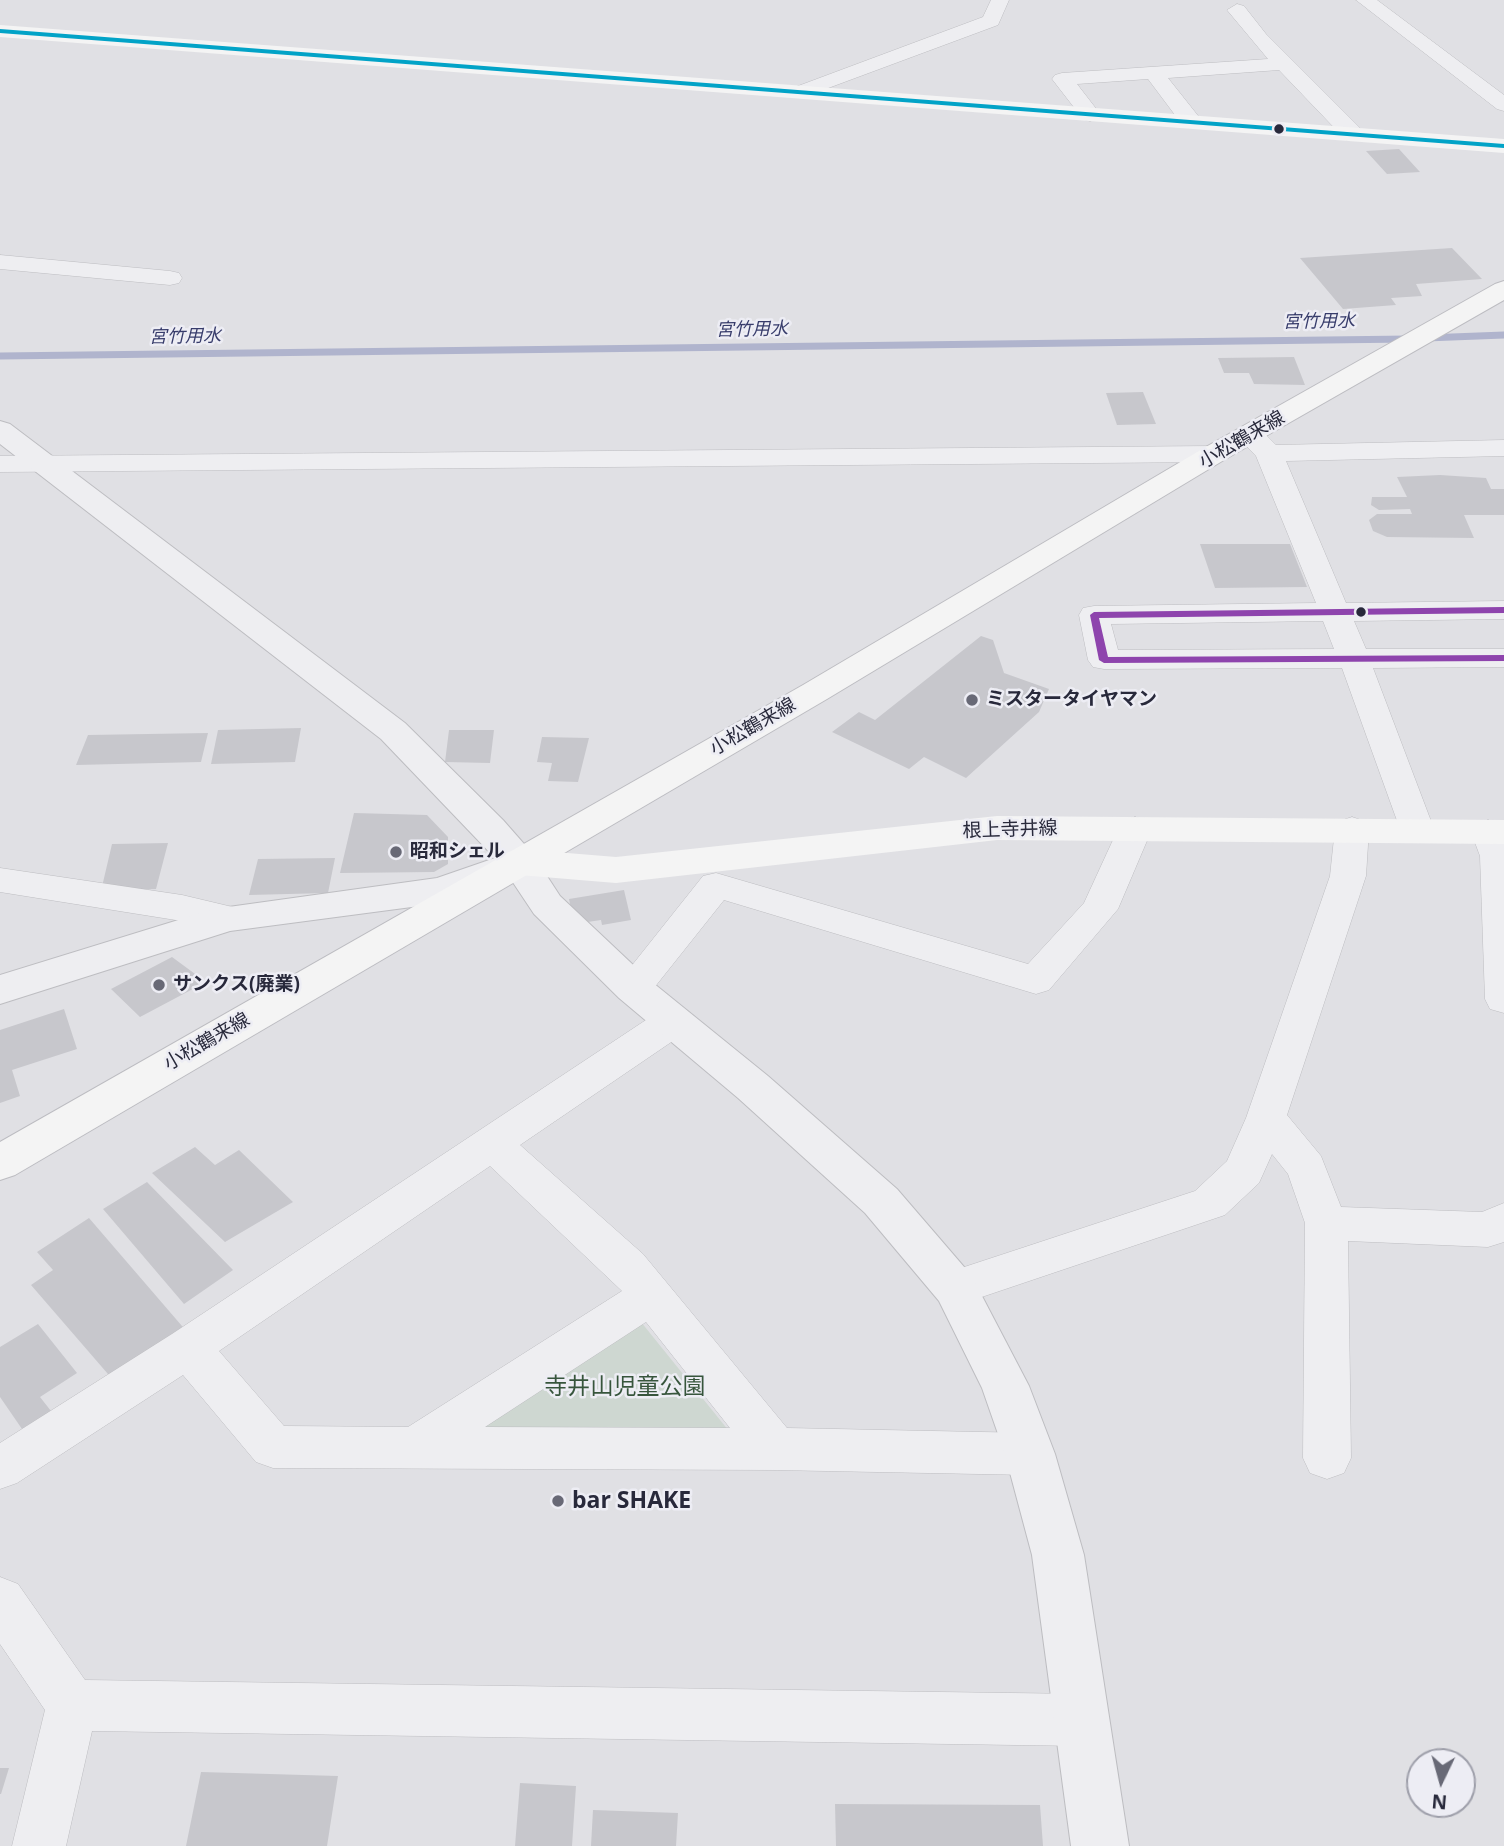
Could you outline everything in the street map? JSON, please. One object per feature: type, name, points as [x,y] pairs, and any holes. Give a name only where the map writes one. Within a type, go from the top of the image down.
[{"type":"main road","points":[[0,31],[1504,146]]},
{"type":"main road","name":"小松鶴来線","points":[[0,1163],[815,692],[1214,454],[1259,444],[1398,349],[1504,289]]},
{"type":"main road","name":"根上寺井線","points":[[519,862],[616,870],[997,828],[1417,829],[1496,832]]},
{"type":"street","points":[[797,93],[991,21],[1000,0]]},
{"type":"street","points":[[1365,0],[1504,105]]},
{"type":"street","points":[[1237,10],[1284,65],[1354,135]]},
{"type":"street","points":[[1090,114],[1062,79],[1284,65]]},
{"type":"street","points":[[1154,74],[1192,122]]},
{"type":"street","points":[[0,262],[170,278]]},
{"type":"street","points":[[0,430],[393,731],[490,829],[519,862],[547,905],[633,988],[753,1087],[881,1201],[955,1288],[1004,1386],[1030,1454],[1058,1555],[1100,1846]]},
{"type":"street","points":[[1417,829],[1354,659],[1259,444],[1504,448]]},
{"type":"street","points":[[0,464],[1214,454]]},
{"type":"street","points":[[1504,610],[1094,615],[1104,660],[1504,658]]},
{"type":"street","points":[[633,988],[716,885],[1036,980],[1100,909],[1135,829]]},
{"type":"street","points":[[955,1288],[1210,1203],[1244,1171],[1266,1118],[1348,876],[1352,829]]},
{"type":"street","points":[[1496,832],[1504,999]]},
{"type":"street","points":[[0,990],[228,918],[442,890],[519,862]]},
{"type":"street","points":[[0,880],[182,908],[228,918]]},
{"type":"street","points":[[0,1468],[188,1348],[490,1142],[672,1022]]},
{"type":"street","points":[[1266,1118],[1306,1167],[1326,1223],[1327,1458]]},
{"type":"street","points":[[490,1142],[628,1267],[775,1448]]},
{"type":"street","points":[[1326,1223],[1488,1230],[1504,1220]]},
{"type":"street","points":[[416,1447],[651,1295]]},
{"type":"street","points":[[188,1348],[273,1447],[775,1448],[1030,1454]]},
{"type":"street","points":[[0,1601],[72,1705],[39,1846]]},
{"type":"street","points":[[72,1705],[1082,1720]]},
{"type":"green space","name":"寺井山児童公園","points":[[637,1317],[737,1441],[441,1441]]},
{"type":"building","points":[[1399,149],[1420,172],[1387,174],[1366,151]]},
{"type":"building","points":[[1452,248],[1482,279],[1416,284],[1422,296],[1391,298],[1396,305],[1343,309],[1300,258]]},
{"type":"building","points":[[1294,357],[1305,385],[1254,384],[1249,373],[1224,373],[1218,358]]},
{"type":"building","points":[[1143,392],[1156,424],[1117,425],[1106,393]]},
{"type":"building","points":[[1440,475],[1486,478],[1491,489],[1504,489],[1504,515],[1464,515],[1474,538],[1387,537],[1373,531],[1369,520],[1377,514],[1412,514],[1410,509],[1379,510],[1371,505],[1372,497],[1407,497],[1397,477]]},
{"type":"building","points":[[1200,544],[1290,544],[1307,587],[1215,588]]},
{"type":"building","name":"ミスタータイヤマン","points":[[981,636],[993,640],[1004,673],[1049,689],[1039,712],[966,778],[924,757],[909,769],[832,732],[859,712],[875,720]]},
{"type":"building","points":[[301,728],[295,762],[211,764],[218,730]]},
{"type":"building","points":[[449,730],[494,730],[490,763],[445,762]]},
{"type":"building","points":[[208,733],[201,762],[76,765],[88,735]]},
{"type":"building","points":[[542,737],[589,738],[578,782],[548,781],[552,763],[537,762]]},
{"type":"building","points":[[354,813],[427,815],[448,837],[448,864],[434,872],[340,873]]},
{"type":"building","points":[[168,843],[156,889],[101,891],[112,844]]},
{"type":"building","points":[[335,858],[328,893],[249,895],[258,859]]},
{"type":"building","points":[[624,890],[631,920],[602,925],[601,920],[574,924],[569,899]]},
{"type":"building","name":"サンクス(廃業)","points":[[172,957],[206,982],[140,1017],[111,989]]},
{"type":"building","points":[[64,1009],[77,1049],[12,1070],[20,1096],[0,1103],[0,1030]]},
{"type":"building","points":[[195,1147],[215,1165],[239,1150],[293,1202],[225,1242],[152,1173]]},
{"type":"building","points":[[147,1182],[233,1270],[184,1304],[103,1209]]},
{"type":"building","points":[[89,1218],[188,1333],[114,1381],[31,1285],[53,1270],[37,1252]]},
{"type":"building","points":[[38,1324],[77,1373],[40,1397],[51,1411],[22,1429],[0,1397],[0,1347]]},
{"type":"building","points":[[0,1768],[9,1768],[1,1794],[0,1794]]},
{"type":"building","points":[[201,1772],[338,1776],[327,1846],[186,1846]]},
{"type":"building","points":[[520,1783],[576,1786],[572,1846],[515,1846]]},
{"type":"building","points":[[835,1804],[1040,1805],[1043,1846],[836,1846]]},
{"type":"building","points":[[593,1810],[678,1813],[676,1846],[591,1846]]},
{"type":"waterway","name":"宮竹用水","points":[[1426,338],[1504,335]]},
{"type":"waterway","name":"宮竹用水","points":[[0,356],[1409,339]]},
{"type":"transit line","points":[[0,31],[1504,146]]},
{"type":"transit line","points":[[1504,610],[1094,615],[1104,660],[1504,658]]},
{"type":"place","name":"ミスタータイヤマン","points":[[972,700]]},
{"type":"place","name":"昭和シェル","points":[[396,852]]},
{"type":"place","name":"サンクス(廃業)","points":[[159,985]]},
{"type":"place","name":"bar SHAKE","points":[[558,1501]]}]
